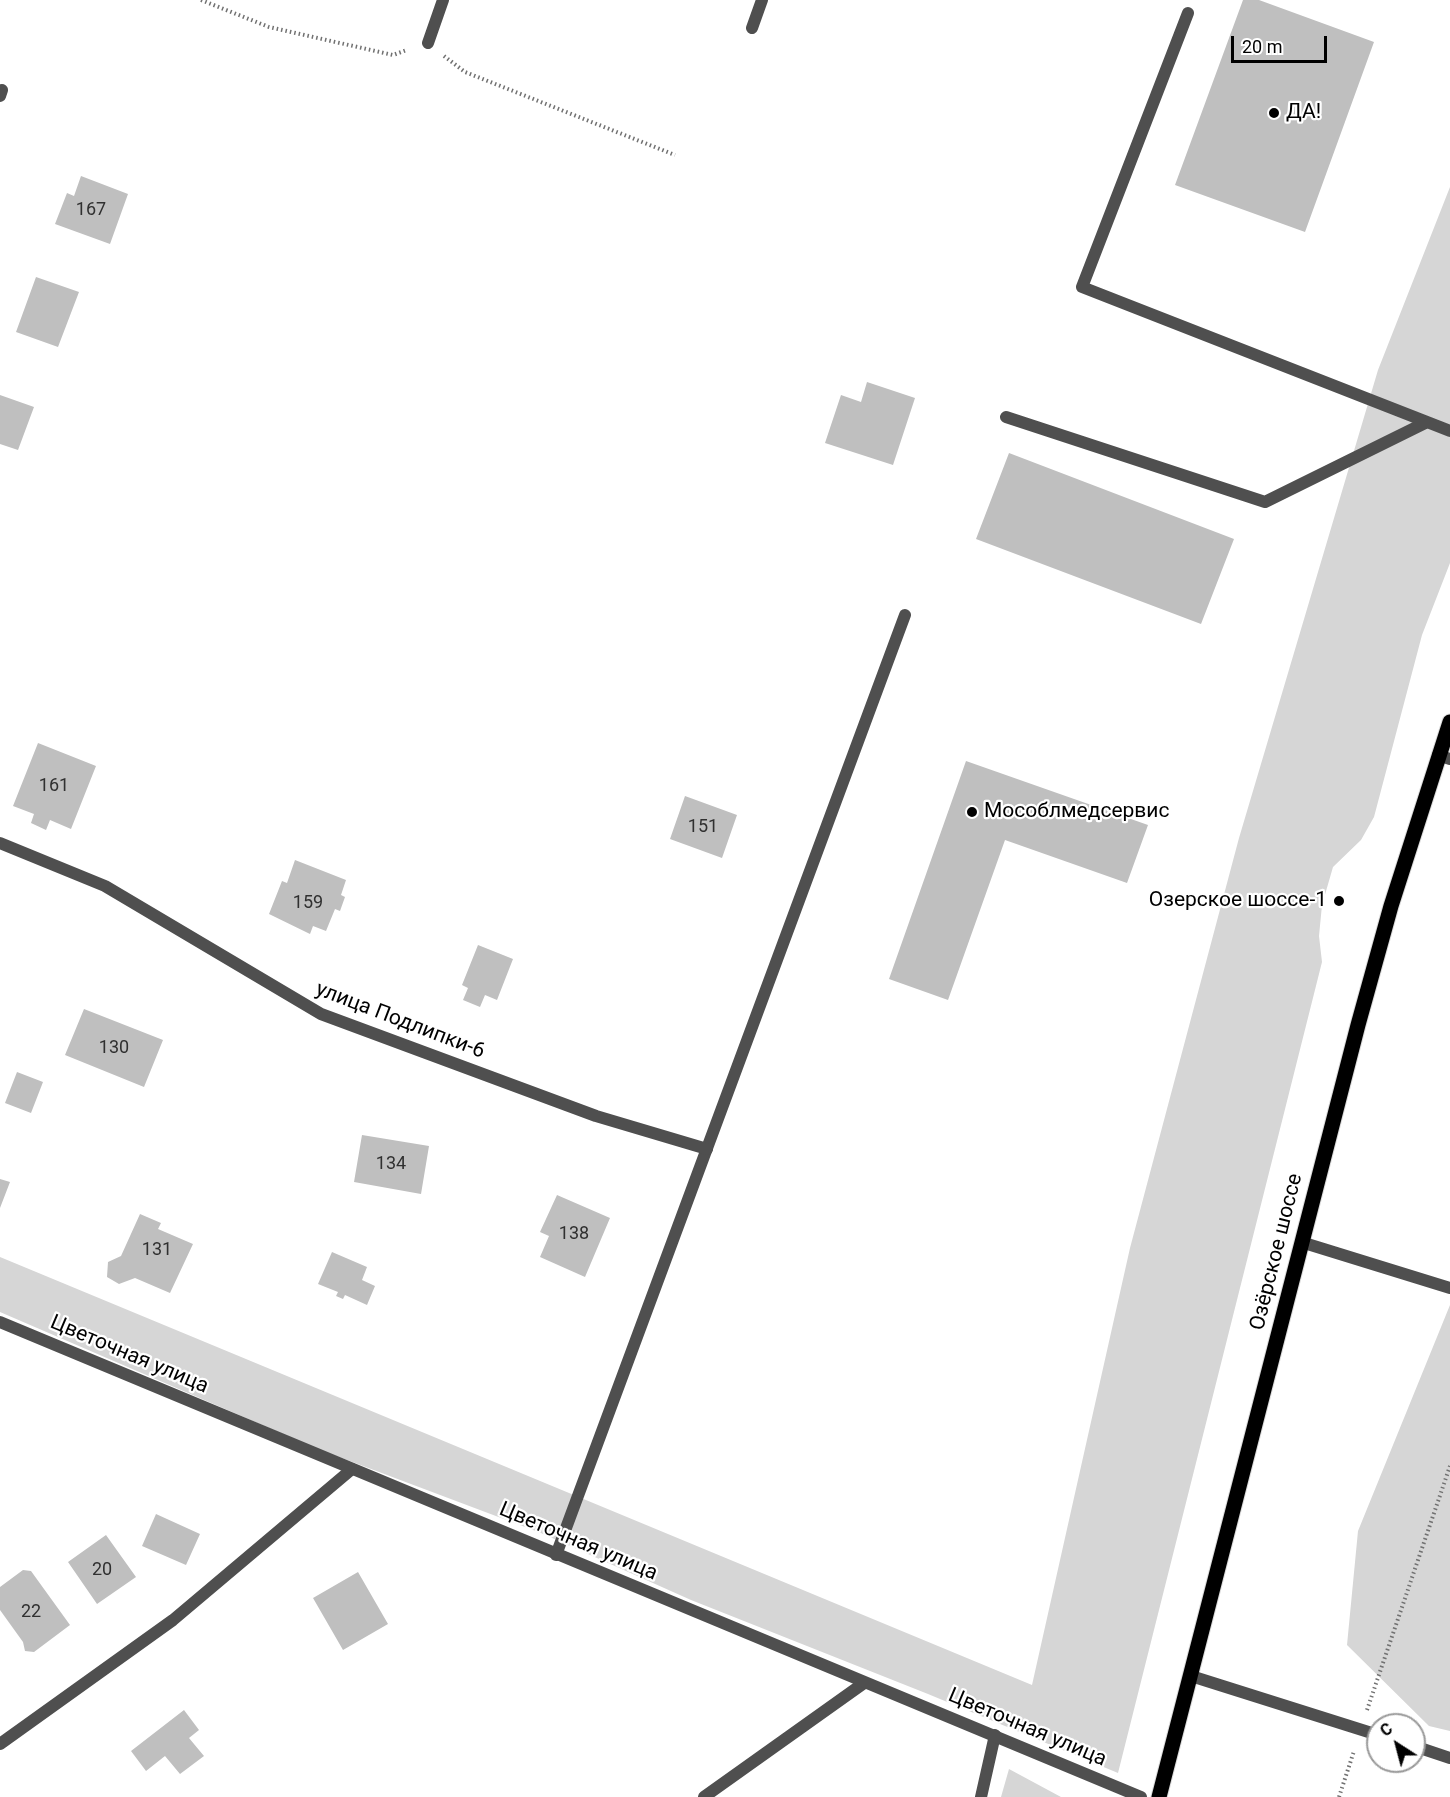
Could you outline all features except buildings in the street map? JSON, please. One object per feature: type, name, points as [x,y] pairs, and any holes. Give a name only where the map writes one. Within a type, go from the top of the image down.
[{"type":"main road","name":"Озёрское шоссе","points":[[1159,1797],[1301,1242],[1391,906],[1444,757],[1450,722]]},
{"type":"street","points":[[428,43],[443,0]]},
{"type":"street","points":[[752,28],[762,0]]},
{"type":"street","points":[[1188,14],[1082,287],[1450,431]]},
{"type":"street","points":[[1006,417],[1265,502],[1427,422]]},
{"type":"street","points":[[556,1555],[905,615]]},
{"type":"street","name":"улица Подлипки-6","points":[[0,843],[105,886],[321,1014],[596,1116],[707,1149]]},
{"type":"street","points":[[1301,1242],[1450,1288]]},
{"type":"street","name":"Цветочная улица","points":[[0,1322],[1141,1797]]},
{"type":"street","points":[[0,1744],[173,1620],[352,1469]]},
{"type":"street","points":[[1191,1676],[1366,1731]]},
{"type":"street","points":[[704,1797],[864,1683]]},
{"type":"street","points":[[981,1797],[995,1735]]},
{"type":"street","points":[[1426,1750],[1450,1758]]},
{"type":"path","points":[[201,0],[269,27],[393,55],[428,43],[465,72],[675,154]]},
{"type":"path","points":[[1339,1797],[1450,1466]]},
{"type":"shaded area","points":[[1450,187],[1450,563],[1422,635],[1374,817],[1361,840],[1333,867],[1322,905],[1319,936],[1322,962],[1118,1773],[928,1694],[691,1600],[541,1533],[318,1449],[0,1312],[0,1257],[1032,1685],[1130,1248],[1239,838],[1378,370]]},
{"type":"shaded area","points":[[1450,1305],[1450,1731],[1429,1726],[1426,1723],[1426,1713],[1416,1713],[1347,1645],[1358,1531]]},
{"type":"shaded area","points":[[1009,1769],[1061,1797],[1001,1797]]},
{"type":"place","name":"ДА!","points":[[1274,113]]},
{"type":"place","name":"Мособлмедсервис","points":[[972,812]]},
{"type":"place","name":"Озерское шоссе-1","points":[[1339,901]]}]
